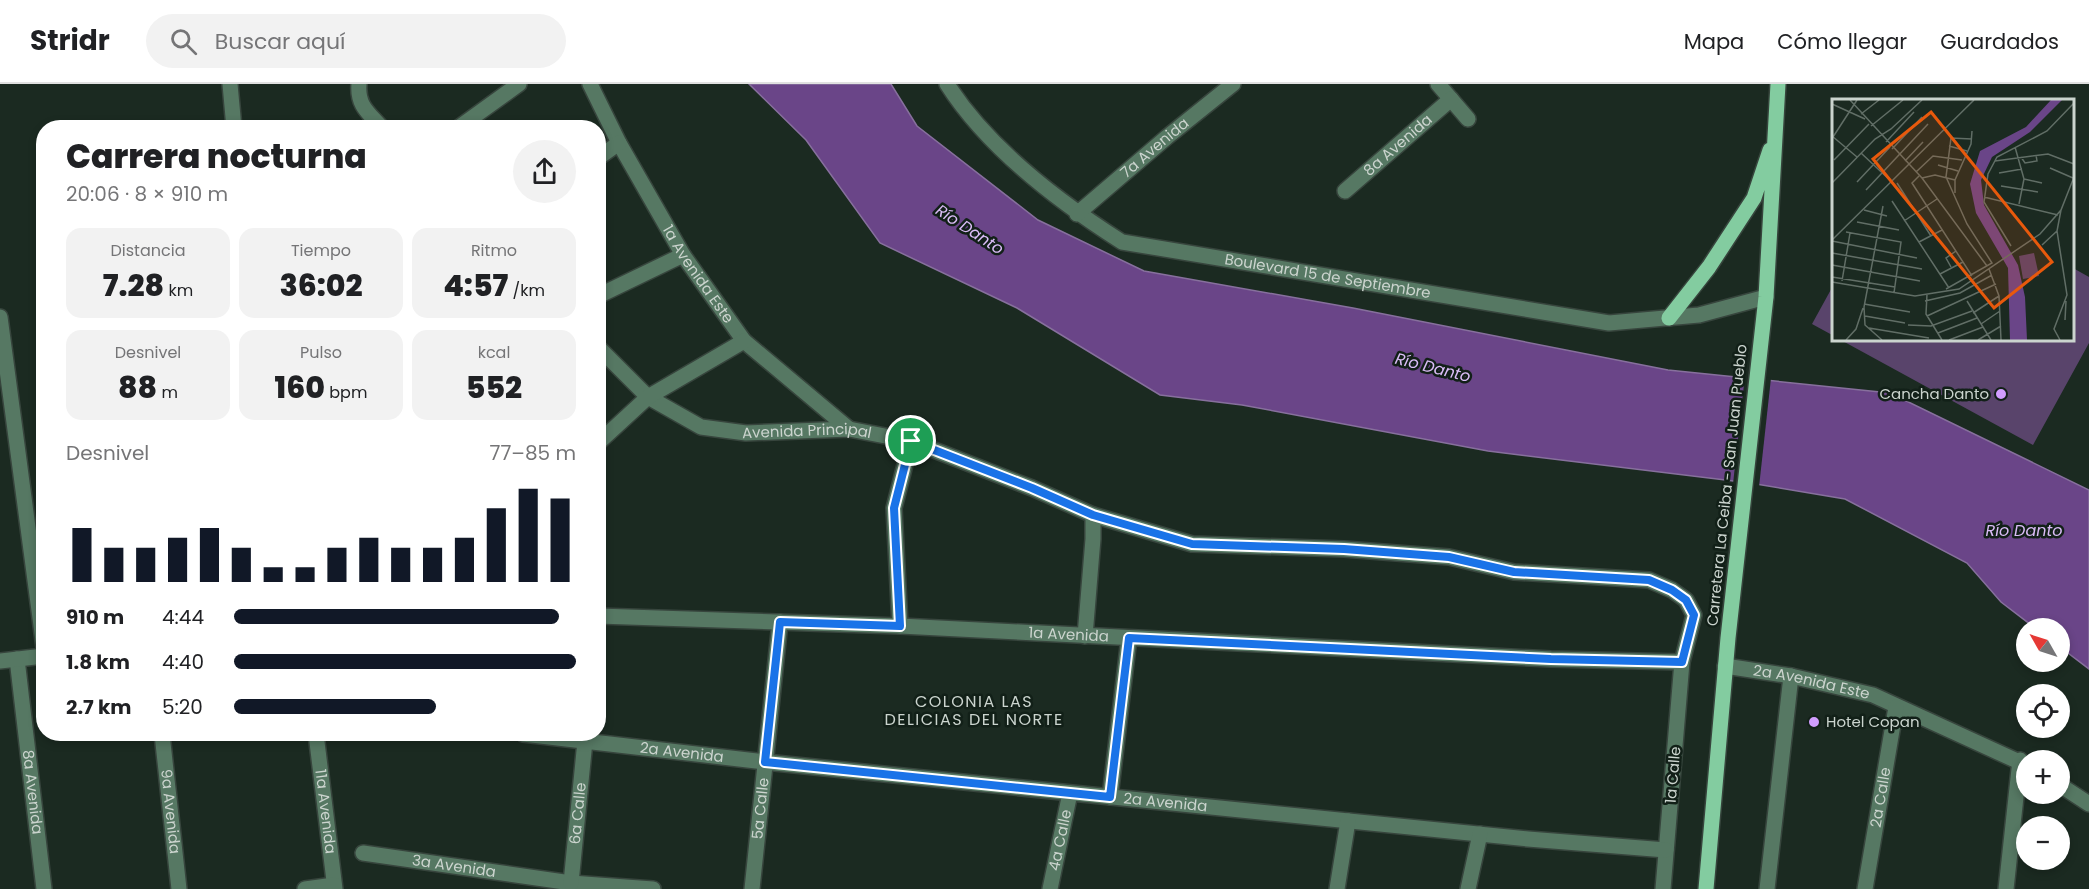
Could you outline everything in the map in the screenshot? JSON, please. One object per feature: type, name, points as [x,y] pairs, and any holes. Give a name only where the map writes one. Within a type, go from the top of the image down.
[{"type":"main road","name":"Carretera La Ceiba - San Juan Pueblo","points":[[1706,889],[1725,666],[1766,297],[1778,84]]},
{"type":"main road","points":[[1669,318],[1709,267],[1754,198],[1777,128]]},
{"type":"street","points":[[230,84],[233,120]]},
{"type":"street","points":[[359,84],[358,94],[361,104],[375,120]]},
{"type":"street","points":[[469,120],[519,84]]},
{"type":"street","name":"1a Avenida Este","points":[[590,84],[619,143],[682,255],[744,341],[849,429]]},
{"type":"street","name":"Boulevard 15 de Septiembre","points":[[947,84],[962,107],[1014,160],[1077,214],[1122,242],[1609,323],[1699,315],[1766,297]]},
{"type":"street","name":"7a Avenida","points":[[1077,214],[1233,84]]},
{"type":"street","points":[[1438,84],[1468,119]]},
{"type":"street","name":"8a Avenida","points":[[1345,191],[1451,99]]},
{"type":"street","points":[[606,152],[619,143]]},
{"type":"street","points":[[606,292],[682,255]]},
{"type":"street","points":[[0,317],[36,588]]},
{"type":"street","points":[[606,436],[648,397],[744,341]]},
{"type":"street","name":"Avenida Principal","points":[[606,355],[648,397],[701,427],[746,433],[849,429],[911,441],[1032,488],[1093,515],[1192,544],[1344,549],[1449,557],[1514,572],[1649,580],[1672,590],[1686,600],[1694,615]]},
{"type":"street","points":[[900,626],[894,508],[911,441]]},
{"type":"street","points":[[1085,636],[1093,515]]},
{"type":"street","name":"1a Calle","points":[[1662,889],[1682,662],[1694,615]]},
{"type":"street","name":"1a Avenida","points":[[606,616],[900,626],[1551,659],[1682,662]]},
{"type":"street","name":"5a Calle","points":[[752,889],[780,622]]},
{"type":"street","points":[[1110,797],[1129,638]]},
{"type":"street","points":[[0,661],[36,657]]},
{"type":"street","name":"8a Avenida","points":[[17,659],[44,889]]},
{"type":"street","name":"2a Avenida Este","points":[[1725,666],[1791,676],[1873,695],[2016,759]]},
{"type":"street","points":[[1767,889],[1791,676]]},
{"type":"street","name":"2a Calle","points":[[1865,889],[1896,707]]},
{"type":"street","name":"9a Avenida","points":[[163,741],[179,889]]},
{"type":"street","name":"11a Avenida","points":[[317,741],[334,887]]},
{"type":"street","name":"2a Avenida","points":[[585,741],[1070,793],[1666,850]]},
{"type":"street","name":"6a Calle","points":[[571,883],[585,741]]},
{"type":"street","points":[[2070,792],[2089,804]]},
{"type":"street","name":"4a Calle","points":[[1050,889],[1070,793]]},
{"type":"street","points":[[2006,889],[2017,804]]},
{"type":"street","points":[[1336,889],[1348,821]]},
{"type":"street","points":[[1468,889],[1480,834]]},
{"type":"street","name":"3a Avenida","points":[[363,853],[571,883],[652,889]]},
{"type":"street","points":[[304,889],[334,887]]},
{"type":"shaded area","name":"Cancha Danto","points":[[2074,269],[2089,277],[2089,343],[2033,445],[1841,340],[2074,340]]},
{"type":"shaded area","points":[[1832,288],[1832,335],[1812,324]]},
{"type":"water","name":"Río Danto","points":[[749,84],[891,84],[917,126],[1038,220],[1144,271],[1353,308],[1668,370],[1890,393],[2089,490],[2089,669],[2070,655],[2070,618],[2022,618],[2001,602],[1967,563],[1845,499],[1750,483],[1488,451],[1242,405],[1160,395],[1017,308],[880,243],[806,140]]},
{"type":"pier","points":[[1745,375],[1771,378],[1759,487],[1733,484]]},
{"type":"place","name":"Cancha Danto","points":[[2001,394]]},
{"type":"place","name":"Hotel Copan","points":[[1814,722]]},
{"type":"district","name":"COLONIA LAS DELICIAS DEL NORTE","points":[[974,710]]},
{"type":"route","points":[[911,441],[1032,488],[1093,515],[1192,544],[1344,549],[1449,557],[1514,572],[1649,580],[1672,590],[1686,600],[1694,615],[1682,662],[1551,659],[1129,638],[1110,797],[765,762],[780,622],[900,626],[894,508],[911,441]]}]
